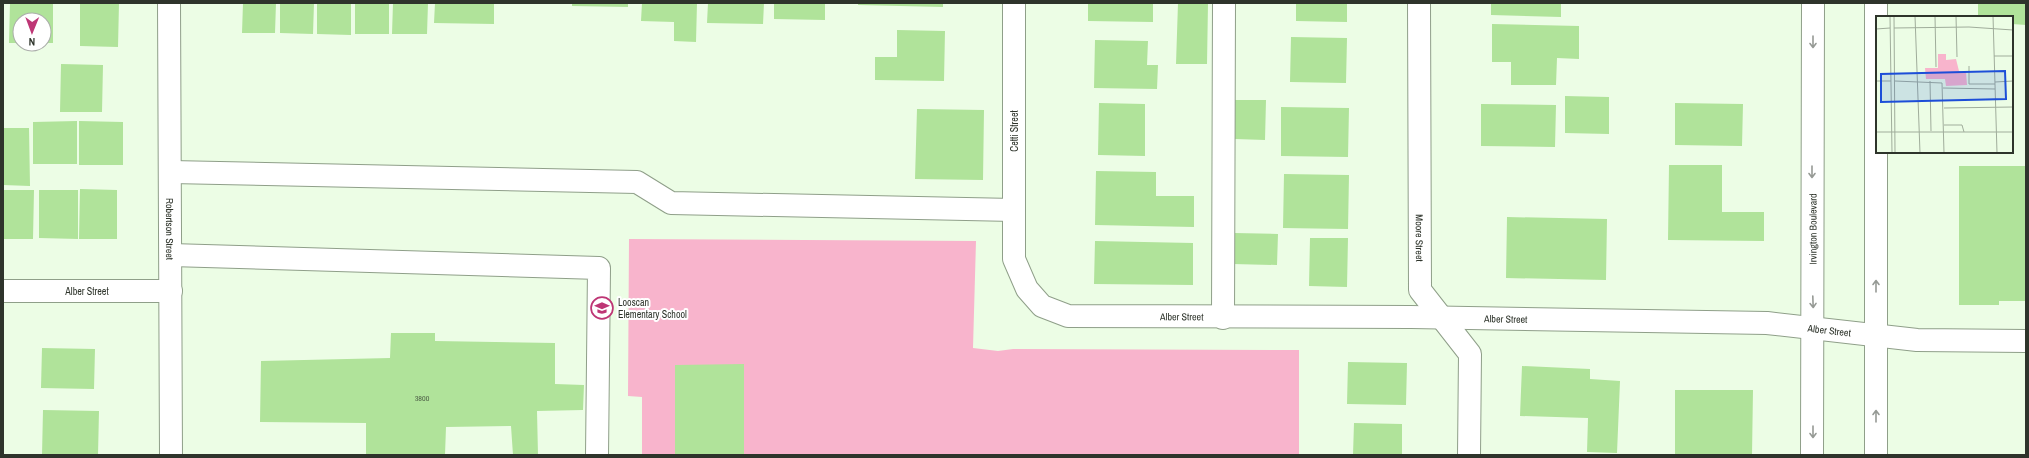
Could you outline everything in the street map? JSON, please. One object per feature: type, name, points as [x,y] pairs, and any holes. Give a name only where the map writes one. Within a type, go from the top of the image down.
[{"type":"street","name":"Robertson Street","points":[[169,3],[171,172],[171,291],[169,316],[171,455]]},
{"type":"street","name":"Cetti Street","points":[[1014,3],[1014,259]]},
{"type":"street","points":[[1223,318],[1224,3]]},
{"type":"street","name":"Moore Street","points":[[1419,3],[1420,290],[1470,354],[1469,455]]},
{"type":"street","name":"Irvington Boulevard","points":[[1812,3],[1814,328],[1812,455]]},
{"type":"street","points":[[1876,3],[1876,16]]},
{"type":"street","points":[[1876,153],[1876,455]]},
{"type":"street","points":[[171,172],[637,182],[671,203],[1014,210]]},
{"type":"street","points":[[171,255],[599,268],[597,455]]},
{"type":"street","name":"Alber Street","points":[[1014,259],[1027,289],[1042,306],[1068,316],[1767,323],[1917,340],[2026,341]]},
{"type":"street","name":"Alber Street","points":[[3,292],[171,291]]},
{"type":"shaded area","points":[[629,239],[976,241],[973,348],[998,351],[1013,349],[1299,350],[1299,455],[642,455],[642,397],[628,396]]},
{"type":"building","points":[[10,3],[53,3],[53,43],[52,12],[12,12],[12,43],[9,43]]},
{"type":"building","points":[[80,3],[119,3],[118,47],[80,46]]},
{"type":"building","points":[[243,3],[276,3],[275,33],[242,33]]},
{"type":"building","points":[[280,3],[314,3],[313,34],[280,33]]},
{"type":"building","points":[[317,3],[351,3],[351,35],[317,34]]},
{"type":"building","points":[[355,3],[389,3],[389,34],[355,34]]},
{"type":"building","points":[[393,3],[428,3],[427,34],[392,34]]},
{"type":"building","points":[[435,3],[494,3],[494,24],[434,23]]},
{"type":"building","points":[[572,3],[628,3],[628,7],[572,6]]},
{"type":"building","points":[[642,3],[697,3],[696,42],[674,41],[674,22],[641,21]]},
{"type":"building","points":[[708,3],[764,3],[763,24],[707,23]]},
{"type":"building","points":[[774,3],[825,3],[825,20],[774,19]]},
{"type":"building","points":[[858,3],[943,3],[943,7],[858,5]]},
{"type":"building","points":[[1088,3],[1153,3],[1153,22],[1088,21]]},
{"type":"building","points":[[1178,3],[1208,3],[1207,64],[1176,64]]},
{"type":"building","points":[[1296,3],[1347,3],[1347,22],[1296,21]]},
{"type":"building","points":[[1491,3],[1561,3],[1561,17],[1491,15]]},
{"type":"building","points":[[1978,3],[2026,3],[2026,25],[2013,24],[2013,16],[1978,16]]},
{"type":"building","points":[[1492,24],[1579,26],[1579,59],[1557,58],[1556,85],[1511,85],[1511,62],[1492,62]]},
{"type":"building","points":[[897,30],[945,31],[944,81],[875,80],[875,57],[897,57]]},
{"type":"building","points":[[1291,37],[1347,38],[1346,83],[1290,82]]},
{"type":"building","points":[[1095,40],[1148,41],[1147,65],[1158,65],[1157,89],[1094,88]]},
{"type":"building","points":[[61,64],[103,65],[102,112],[60,112]]},
{"type":"building","points":[[1565,96],[1609,97],[1609,134],[1565,133]]},
{"type":"building","points":[[1235,100],[1266,100],[1265,140],[1235,139]]},
{"type":"building","points":[[1099,103],[1145,104],[1145,156],[1098,155]]},
{"type":"building","points":[[1675,103],[1743,104],[1742,146],[1675,145]]},
{"type":"building","points":[[1481,104],[1556,105],[1555,147],[1481,146]]},
{"type":"building","points":[[1281,107],[1349,108],[1348,157],[1281,156]]},
{"type":"building","points":[[917,109],[984,110],[983,180],[915,179]]},
{"type":"building","points":[[77,121],[77,164],[33,164],[33,122]]},
{"type":"building","points":[[79,121],[123,122],[123,165],[79,165]]},
{"type":"building","points":[[3,128],[29,128],[30,186],[3,185]]},
{"type":"building","points":[[1669,165],[1722,165],[1722,212],[1764,212],[1764,241],[1668,240]]},
{"type":"building","points":[[1959,166],[2026,166],[2026,301],[1999,301],[1999,305],[1959,305]]},
{"type":"building","points":[[1096,171],[1156,172],[1156,196],[1194,196],[1194,227],[1095,225]]},
{"type":"building","points":[[1284,174],[1349,175],[1348,229],[1283,228]]},
{"type":"building","points":[[80,189],[117,190],[117,239],[79,239]]},
{"type":"building","points":[[3,190],[34,190],[33,239],[3,239]]},
{"type":"building","points":[[39,190],[78,190],[78,239],[39,238]]},
{"type":"building","points":[[1507,217],[1607,219],[1606,280],[1506,278]]},
{"type":"building","points":[[1234,233],[1278,234],[1277,265],[1233,264]]},
{"type":"building","points":[[1310,238],[1348,238],[1347,287],[1309,286]]},
{"type":"building","points":[[1095,241],[1193,243],[1193,285],[1094,284]]},
{"type":"building","points":[[391,333],[435,333],[435,341],[555,343],[555,384],[584,385],[583,410],[537,411],[538,455],[513,455],[511,426],[446,427],[445,455],[366,455],[366,423],[260,422],[261,361],[390,358]]},
{"type":"building","points":[[42,348],[95,349],[94,389],[41,388]]},
{"type":"building","points":[[1348,362],[1407,363],[1406,405],[1347,404]]},
{"type":"building","points":[[744,364],[744,455],[675,455],[675,365]]},
{"type":"building","points":[[1522,366],[1590,369],[1590,379],[1620,381],[1617,453],[1587,452],[1588,418],[1520,416]]},
{"type":"building","points":[[1675,390],[1753,390],[1752,455],[1675,455]]},
{"type":"building","points":[[43,410],[99,411],[98,455],[42,455]]},
{"type":"building","points":[[1354,423],[1402,424],[1402,455],[1353,455]]},
{"type":"place","name":"Looscan Elementary School","points":[[602,308]]}]
